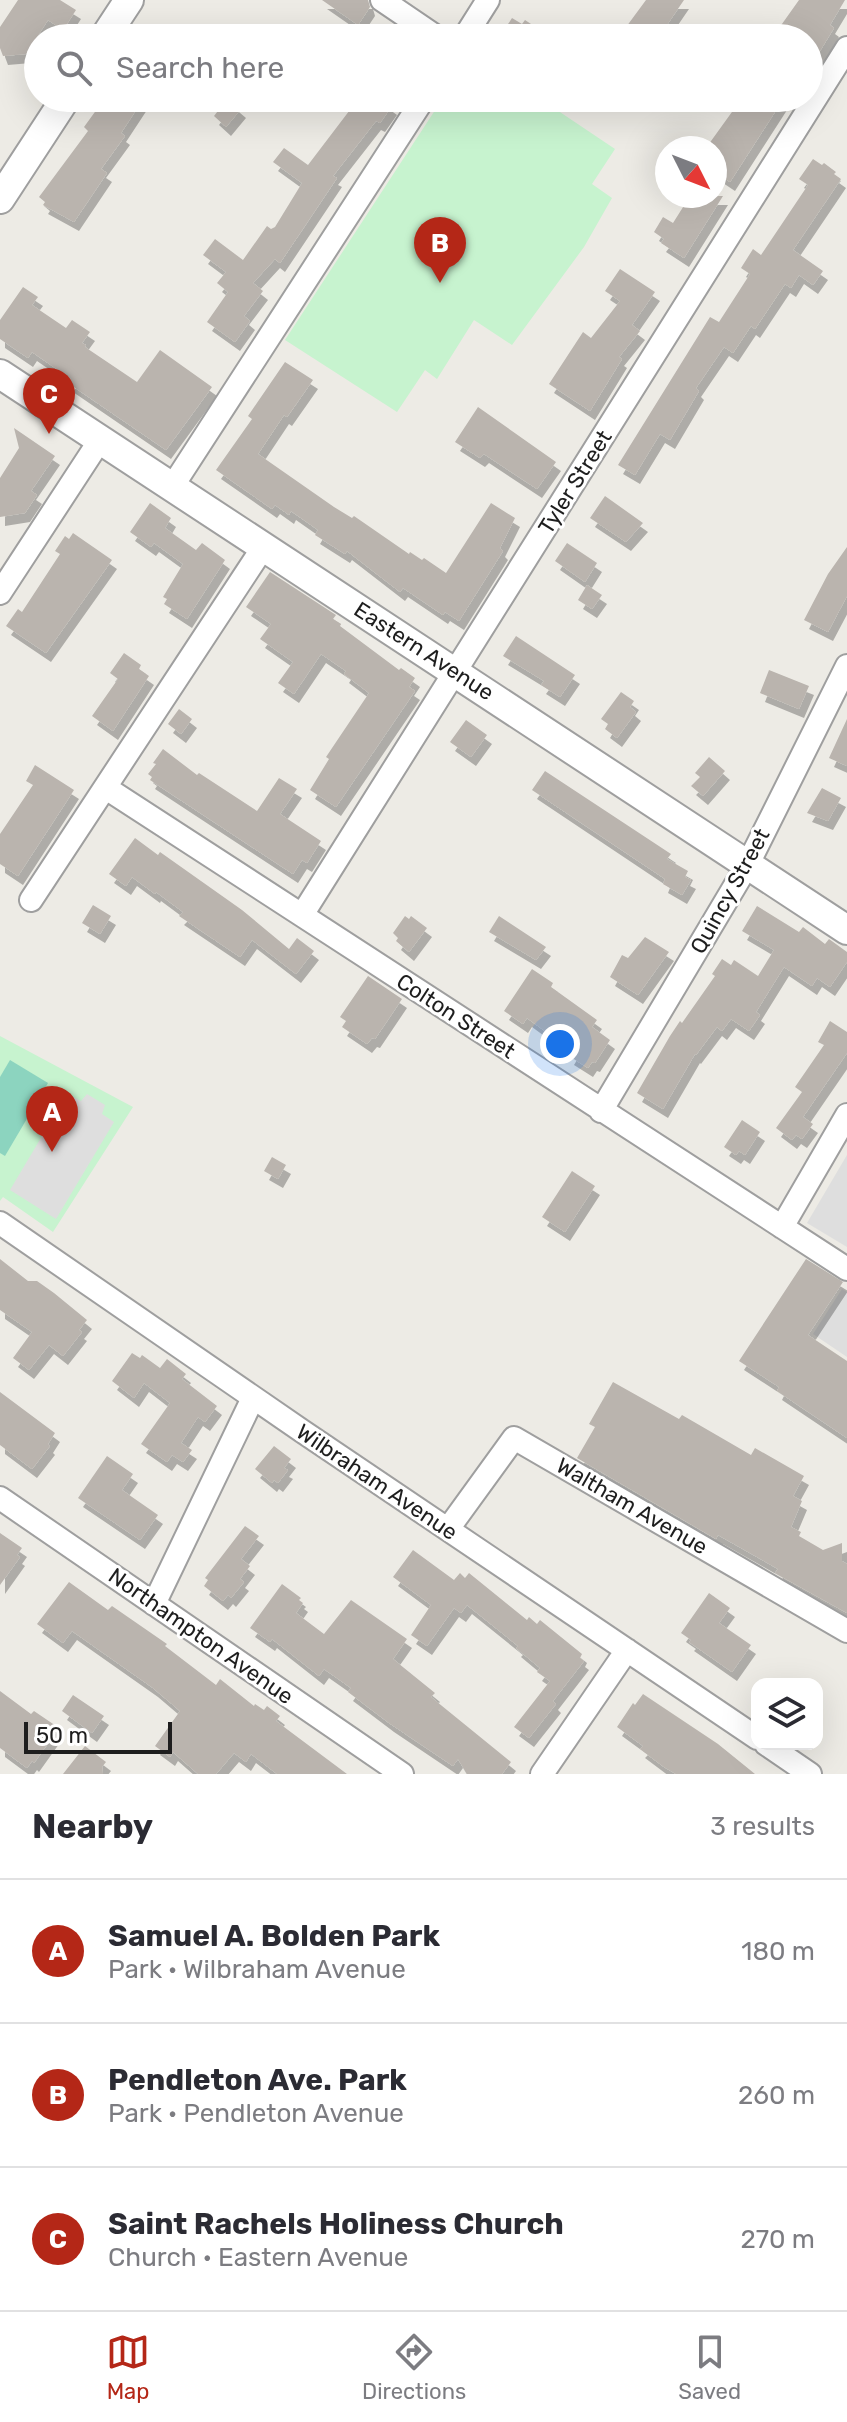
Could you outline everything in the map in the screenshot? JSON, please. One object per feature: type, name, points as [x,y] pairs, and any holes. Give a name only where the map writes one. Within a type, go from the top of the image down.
[{"type":"street","points":[[382,0],[417,24]]},
{"type":"street","points":[[473,24],[488,0]]},
{"type":"street","points":[[111,24],[123,2]]},
{"type":"street","name":"Tyler Street","points":[[823,86],[847,48]]},
{"type":"street","points":[[0,199],[57,112]]},
{"type":"street","points":[[172,487],[415,112]]},
{"type":"street","name":"Tyler Street","points":[[302,915],[807,112]]},
{"type":"street","name":"Eastern Avenue","points":[[0,374],[847,930]]},
{"type":"street","points":[[0,593],[100,440]]},
{"type":"street","points":[[31,900],[264,546]]},
{"type":"street","name":"Quincy Street","points":[[601,1111],[748,864],[847,666]]},
{"type":"street","name":"Colton Street","points":[[106,788],[847,1269]]},
{"type":"street","points":[[782,1227],[847,1115]]},
{"type":"street","name":"Wilbraham Avenue","points":[[0,1223],[751,1734]]},
{"type":"street","points":[[154,1604],[253,1398]]},
{"type":"street","name":"Waltham Avenue","points":[[448,1529],[514,1438],[847,1631]]},
{"type":"street","name":"Northampton Avenue","points":[[0,1498],[402,1774]]},
{"type":"street","points":[[542,1774],[627,1650]]},
{"type":"street","points":[[775,1750],[810,1774]]},
{"type":"green space","points":[[434,112],[560,112],[615,149],[592,184],[612,198],[584,247],[512,345],[474,320],[437,379],[425,370],[397,412],[285,340]]},
{"type":"green space","points":[[0,1036],[133,1107],[53,1232],[3,1197],[0,1201]]},
{"type":"green space","points":[[10,1060],[48,1083],[5,1156],[0,1153],[0,1077]]},
{"type":"shaded area","points":[[67,1094],[81,1101],[87,1094],[105,1105],[102,1114],[114,1122],[56,1219],[10,1190]]},
{"type":"shaded area","points":[[847,1155],[847,1247],[807,1223]]},
{"type":"shaded area","points":[[842,1289],[847,1292],[847,1357],[813,1334]]},
{"type":"building","points":[[18,0],[60,0],[76,10],[67,24],[54,24],[48,20],[45,24],[24,24],[24,54],[3,56],[0,27]]},
{"type":"building","points":[[322,0],[368,0],[370,7],[357,24]]},
{"type":"building","points":[[646,0],[684,0],[668,24],[628,24]]},
{"type":"building","points":[[799,0],[845,0],[830,25],[834,28],[823,46],[823,24],[782,24]]},
{"type":"building","points":[[512,18],[522,24],[508,24]]},
{"type":"building","points":[[95,112],[135,112],[121,133],[125,136],[101,169],[107,173],[74,222],[43,205],[45,202],[39,197],[88,131],[84,127]]},
{"type":"building","points":[[217,112],[238,112],[226,127],[214,116]]},
{"type":"building","points":[[348,112],[388,112],[380,123],[376,121],[333,176],[337,178],[280,263],[275,259],[253,283],[263,291],[244,316],[250,321],[235,342],[207,322],[228,292],[217,283],[226,272],[203,255],[215,239],[243,260],[267,226],[271,229],[275,227],[302,183],[273,162],[284,148],[308,165]]},
{"type":"building","points":[[732,112],[775,112],[730,182],[727,180],[727,136],[715,136]]},
{"type":"building","points":[[813,159],[822,165],[824,163],[841,179],[793,250],[823,271],[813,285],[799,275],[791,288],[785,284],[755,329],[751,326],[733,353],[724,347],[696,388],[699,391],[670,440],[660,434],[635,475],[618,465],[710,317],[719,322],[750,274],[741,268],[753,249],[761,255],[808,185],[799,179]]},
{"type":"building","points":[[682,208],[715,208],[684,258],[661,243],[664,239],[654,232],[663,217],[673,223]]},
{"type":"building","points":[[620,269],[655,292],[632,325],[640,331],[619,357],[622,359],[590,411],[549,384],[583,332],[591,338],[620,301],[605,291]]},
{"type":"building","points":[[23,287],[38,297],[32,305],[66,328],[72,320],[90,332],[82,343],[85,347],[137,382],[160,350],[212,387],[166,450],[68,383],[71,379],[32,352],[28,358],[0,339],[0,320]]},
{"type":"building","points":[[285,362],[313,380],[258,454],[334,507],[352,518],[354,516],[409,554],[422,560],[424,558],[446,573],[491,503],[515,518],[500,548],[503,551],[459,621],[445,612],[443,615],[403,588],[400,592],[347,551],[345,554],[315,535],[318,530],[291,511],[289,515],[275,505],[272,509],[216,470],[252,419],[248,416]]},
{"type":"building","points":[[478,407],[556,462],[537,489],[484,454],[480,458],[455,442]]},
{"type":"building","points":[[14,428],[55,456],[31,491],[37,495],[25,513],[0,517],[0,478],[19,448]]},
{"type":"building","points":[[605,496],[643,523],[626,542],[590,518]]},
{"type":"building","points":[[150,503],[171,518],[165,528],[196,550],[202,543],[225,560],[187,619],[164,604],[167,599],[163,597],[183,564],[154,543],[151,547],[130,532]]},
{"type":"building","points":[[73,533],[112,560],[46,653],[6,626],[18,609],[22,612],[60,554],[55,551],[65,536],[69,539]]},
{"type":"building","points":[[567,543],[597,563],[585,582],[555,561]]},
{"type":"building","points":[[847,547],[847,596],[828,632],[804,620],[828,574]]},
{"type":"building","points":[[270,572],[336,615],[333,619],[340,626],[399,670],[401,668],[415,678],[409,687],[415,691],[336,807],[310,790],[329,759],[326,757],[369,693],[344,674],[346,671],[321,654],[294,694],[278,683],[293,662],[260,639],[271,624],[246,607]]},
{"type":"building","points":[[587,585],[602,595],[592,609],[578,600]]},
{"type":"building","points":[[516,636],[575,675],[560,697],[541,685],[544,681],[503,656]]},
{"type":"building","points":[[124,653],[141,665],[139,669],[149,676],[113,731],[92,716],[118,679],[110,673]]},
{"type":"building","points":[[769,670],[809,686],[799,709],[760,693]]},
{"type":"building","points":[[621,692],[634,701],[630,707],[636,712],[617,738],[605,729],[608,724],[601,719]]},
{"type":"building","points":[[179,709],[192,719],[181,734],[168,724]]},
{"type":"building","points":[[847,719],[847,766],[829,758]]},
{"type":"building","points":[[466,720],[487,735],[471,757],[450,742]]},
{"type":"building","points":[[163,749],[197,775],[199,773],[257,811],[279,778],[297,789],[280,814],[321,841],[307,863],[302,860],[293,874],[150,780],[152,777],[148,774]]},
{"type":"building","points":[[709,757],[725,771],[703,796],[691,786],[700,777],[695,773]]},
{"type":"building","points":[[35,765],[74,790],[18,876],[0,864],[0,834],[33,785],[26,781]]},
{"type":"building","points":[[545,771],[671,854],[667,859],[688,871],[685,877],[691,880],[682,895],[663,884],[665,879],[532,790]]},
{"type":"building","points":[[822,788],[841,798],[828,821],[807,813]]},
{"type":"building","points":[[135,838],[242,910],[289,949],[297,938],[314,951],[296,974],[252,940],[240,957],[179,916],[183,912],[132,877],[126,886],[109,874]]},
{"type":"building","points":[[93,905],[111,916],[100,934],[82,923]]},
{"type":"building","points":[[757,906],[799,932],[803,927],[825,944],[829,939],[847,952],[847,962],[830,987],[817,978],[812,986],[784,967],[756,1012],[760,1015],[749,1031],[731,1019],[722,1031],[717,1027],[695,1054],[663,1109],[637,1093],[680,1021],[682,1023],[715,976],[712,974],[722,959],[731,965],[734,960],[758,976],[774,950],[742,931]]},
{"type":"building","points":[[405,916],[409,919],[411,916],[427,928],[409,952],[396,941],[398,938],[393,933]]},
{"type":"building","points":[[499,916],[546,947],[536,960],[489,932]]},
{"type":"building","points":[[645,937],[669,952],[638,995],[610,977],[622,955],[628,958]]},
{"type":"building","points":[[532,969],[553,983],[551,987],[597,1020],[592,1027],[610,1040],[595,1063],[592,1062],[588,1068],[569,1056],[572,1051],[527,1018],[523,1024],[504,1011]]},
{"type":"building","points":[[368,976],[402,999],[375,1039],[372,1038],[367,1044],[342,1027],[346,1021],[340,1017]]},
{"type":"building","points":[[830,1021],[847,1032],[847,1053],[803,1117],[813,1124],[802,1139],[796,1135],[792,1140],[776,1128],[802,1092],[795,1087],[824,1045],[818,1042]]},
{"type":"building","points":[[742,1120],[760,1132],[745,1155],[739,1151],[736,1155],[724,1147]]},
{"type":"building","points":[[272,1157],[286,1165],[278,1179],[264,1171]]},
{"type":"building","points":[[572,1171],[595,1186],[565,1232],[542,1217]]},
{"type":"building","points":[[0,1259],[28,1281],[37,1281],[87,1320],[79,1330],[82,1332],[63,1356],[49,1345],[29,1370],[13,1358],[32,1332],[0,1310]]},
{"type":"building","points":[[806,1259],[843,1282],[808,1335],[847,1361],[847,1438],[739,1361]]},
{"type":"building","points":[[132,1353],[140,1358],[142,1355],[160,1368],[167,1359],[186,1374],[182,1379],[217,1406],[205,1422],[198,1417],[181,1443],[192,1450],[183,1462],[172,1455],[167,1462],[141,1444],[170,1403],[144,1383],[134,1398],[112,1381]]},
{"type":"building","points":[[613,1382],[679,1419],[682,1415],[751,1455],[755,1448],[804,1476],[793,1496],[802,1501],[791,1527],[801,1532],[799,1536],[823,1550],[842,1543],[842,1561],[847,1564],[847,1613],[775,1573],[778,1569],[718,1535],[716,1539],[577,1458],[595,1427],[589,1424]]},
{"type":"building","points":[[0,1392],[55,1433],[48,1444],[50,1446],[32,1469],[0,1445]]},
{"type":"building","points":[[274,1446],[291,1459],[284,1468],[288,1470],[278,1483],[274,1480],[272,1483],[255,1469]]},
{"type":"building","points":[[107,1456],[133,1474],[122,1490],[158,1515],[140,1540],[78,1498]]},
{"type":"building","points":[[245,1526],[259,1536],[241,1559],[250,1566],[240,1579],[244,1582],[231,1598],[228,1595],[223,1601],[204,1586],[208,1580],[205,1578]]},
{"type":"building","points":[[0,1533],[22,1548],[17,1555],[20,1557],[0,1585]]},
{"type":"building","points":[[413,1550],[454,1580],[460,1573],[465,1578],[469,1573],[527,1620],[529,1617],[537,1624],[540,1620],[582,1654],[580,1658],[584,1661],[529,1738],[514,1727],[550,1681],[537,1672],[540,1668],[516,1648],[518,1646],[467,1605],[461,1613],[454,1608],[427,1646],[411,1635],[431,1605],[393,1577]]},
{"type":"building","points":[[69,1582],[108,1610],[112,1606],[167,1644],[165,1646],[216,1685],[220,1679],[254,1706],[264,1710],[267,1706],[280,1716],[276,1721],[347,1774],[277,1774],[251,1754],[246,1762],[234,1753],[216,1774],[198,1774],[173,1752],[170,1757],[155,1746],[180,1711],[153,1688],[72,1631],[63,1643],[37,1624]]},
{"type":"building","points":[[282,1584],[301,1598],[299,1600],[303,1603],[296,1613],[324,1634],[351,1600],[407,1639],[393,1659],[435,1693],[431,1697],[511,1762],[502,1774],[467,1774],[458,1759],[453,1766],[389,1723],[348,1692],[351,1688],[324,1669],[319,1676],[272,1639],[270,1642],[250,1628]]},
{"type":"building","points":[[709,1593],[730,1608],[719,1623],[751,1645],[732,1672],[681,1633]]},
{"type":"building","points":[[0,1691],[31,1714],[34,1711],[59,1728],[27,1768],[0,1748]]},
{"type":"building","points":[[643,1694],[718,1744],[755,1774],[676,1774],[664,1767],[617,1727]]},
{"type":"building","points":[[73,1695],[104,1716],[92,1733],[62,1711]]},
{"type":"building","points":[[85,1746],[106,1762],[102,1767],[103,1774],[63,1774]]},
{"type":"place","name":"Pendleton Ave. Park","points":[[440,283]]},
{"type":"place","name":"Saint Rachels Holiness Church","points":[[49,434]]},
{"type":"place","name":"Samuel A. Bolden Park","points":[[52,1152]]}]
